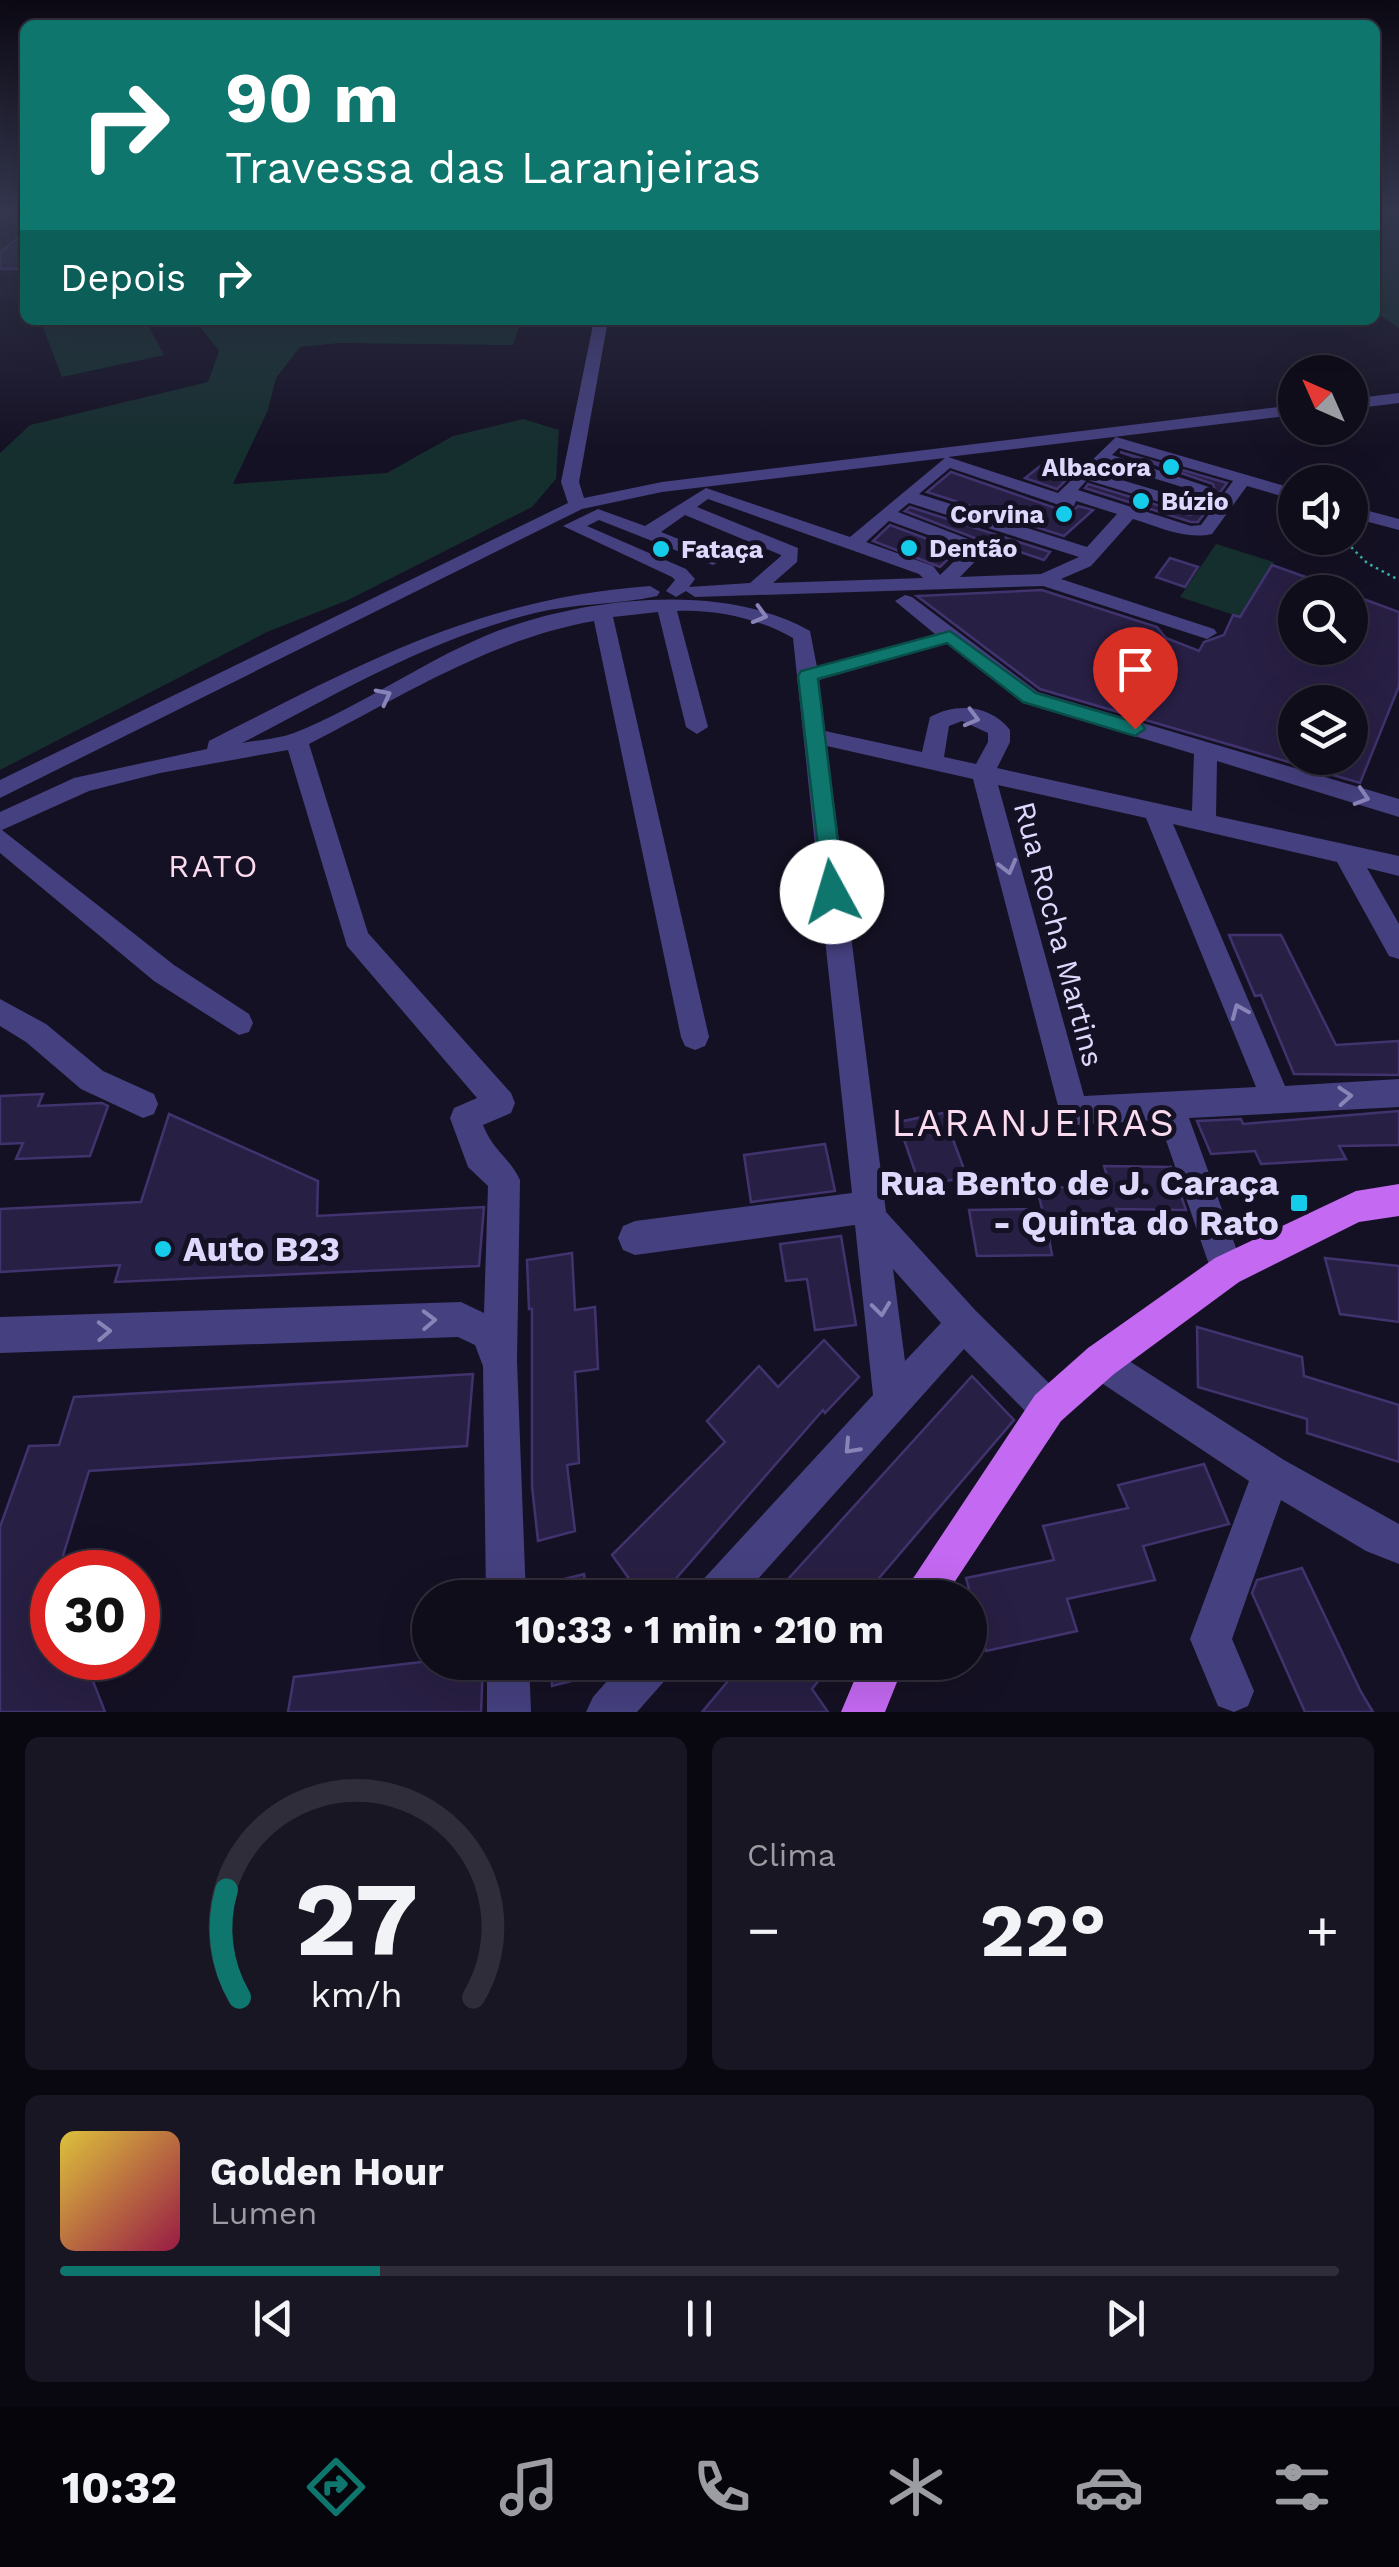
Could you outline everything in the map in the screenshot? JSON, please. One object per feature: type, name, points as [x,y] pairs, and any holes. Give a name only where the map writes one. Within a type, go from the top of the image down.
[{"type":"main road","points":[[932,1580],[1048,1408],[1101,1362],[1227,1270],[1356,1207],[1399,1200]]},
{"type":"main road","points":[[863,1712],[876,1680]]},
{"type":"street","points":[[577,505],[570,482],[600,325]]},
{"type":"street","points":[[1368,402],[1399,398]]},
{"type":"street","points":[[0,790],[577,505],[662,488],[1278,412]]},
{"type":"street","points":[[1243,479],[1206,530],[1190,531],[1066,492],[1116,442],[1278,489]]},
{"type":"street","points":[[1084,474],[1189,506],[1202,488],[1101,457]]},
{"type":"street","points":[[854,544],[947,462],[1068,502]]},
{"type":"street","points":[[647,533],[706,494],[926,570],[939,586]]},
{"type":"street","points":[[906,496],[1092,555]]},
{"type":"street","points":[[684,508],[791,552],[790,558],[756,590]]},
{"type":"street","points":[[0,822],[82,784],[298,741],[492,640],[541,624],[671,598],[756,590],[1044,580],[1070,570],[1092,555],[1129,512]]},
{"type":"street","points":[[697,727],[671,598],[685,578],[572,526],[598,514],[713,559],[724,551]]},
{"type":"street","points":[[886,514],[980,547],[939,586]]},
{"type":"street","points":[[1368,516],[1399,525]]},
{"type":"street","points":[[1044,580],[1207,633]]},
{"type":"street","points":[[190,760],[412,648],[482,618],[576,596],[671,598],[775,619],[803,635],[892,1402]]},
{"type":"street","points":[[904,601],[1030,697],[1399,808]]},
{"type":"street","points":[[602,612],[695,1037]]},
{"type":"street","points":[[808,676],[950,636]]},
{"type":"street","points":[[932,762],[938,722],[950,714],[968,713],[998,730],[998,742],[983,773]]},
{"type":"street","points":[[815,736],[1399,866]]},
{"type":"street","points":[[298,741],[356,938],[500,1103],[464,1118],[479,1156],[504,1180],[501,1366],[506,1580]]},
{"type":"street","points":[[1204,822],[1206,750]]},
{"type":"street","name":"Rua Rocha Martins","points":[[983,773],[1073,1111],[1169,1104]]},
{"type":"street","points":[[1155,811],[1276,1100]]},
{"type":"street","points":[[0,838],[164,974],[238,1023]]},
{"type":"street","points":[[1345,854],[1399,948]]},
{"type":"street","points":[[0,1011],[36,1033],[92,1080],[143,1104]]},
{"type":"street","points":[[1227,1270],[1169,1104],[1399,1093]]},
{"type":"street","points":[[635,1238],[868,1212]]},
{"type":"street","points":[[868,1212],[964,1323],[1048,1408]]},
{"type":"street","points":[[2,1341],[461,1318],[487,1333],[501,1366]]},
{"type":"street","points":[[729,1580],[964,1323]]},
{"type":"street","points":[[1101,1362],[1271,1473],[1380,1537],[1399,1544]]},
{"type":"street","points":[[1233,1691],[1211,1638],[1271,1473]]},
{"type":"street","points":[[508,1680],[509,1712]]},
{"type":"street","points":[[608,1712],[637,1680]]},
{"type":"path","points":[[1358,555],[1367,564],[1399,580]]},
{"type":"green space","points":[[1380,289],[1399,289],[1399,328],[1380,315]]},
{"type":"green space","points":[[42,325],[148,325],[164,355],[62,377]]},
{"type":"green space","points":[[199,325],[519,325],[513,345],[339,343],[300,347],[276,378],[268,410],[233,484],[387,473],[453,436],[523,419],[559,430],[556,479],[532,507],[348,600],[267,632],[0,770],[0,453],[30,425],[208,382],[219,351]]},
{"type":"green space","points":[[1216,544],[1274,562],[1240,617],[1180,597]]},
{"type":"building","points":[[1120,452],[1227,483],[1198,522],[1085,488],[1088,484],[1190,515],[1198,512],[1215,490],[1213,484]]},
{"type":"building","points":[[1043,464],[1073,473],[1057,489],[1025,478]]},
{"type":"building","points":[[951,472],[1061,510],[1078,506],[1093,510],[1064,536],[927,492]]},
{"type":"building","points":[[910,507],[1050,552],[1044,560],[1003,549],[905,511]]},
{"type":"building","name":"Dentão","points":[[890,525],[957,550],[940,567],[873,541]]},
{"type":"building","points":[[1170,558],[1198,567],[1185,587],[1156,577]]},
{"type":"building","points":[[1272,565],[1300,575],[1278,575],[1278,665],[1368,665],[1368,601],[1399,612],[1399,686],[1368,763],[1368,685],[1278,685],[1278,759],[1040,689],[917,596],[1042,590],[1157,627],[1166,638],[1199,651],[1204,642],[1224,635],[1233,615],[1240,617]]},
{"type":"building","points":[[1333,775],[1363,775],[1360,783]]},
{"type":"building","points":[[1229,935],[1281,935],[1336,1045],[1399,1041],[1399,1075],[1294,1074],[1261,995],[1255,996]]},
{"type":"building","points":[[43,1094],[38,1106],[108,1106],[90,1156],[16,1159],[23,1143],[0,1144],[0,1096]]},
{"type":"building","points":[[1399,1111],[1399,1145],[1339,1146],[1346,1159],[1261,1164],[1255,1151],[1211,1154],[1197,1121],[1241,1119],[1243,1124]]},
{"type":"building","points":[[943,1113],[967,1177],[920,1186],[898,1122]]},
{"type":"building","points":[[169,1114],[318,1181],[317,1216],[484,1207],[479,1266],[115,1282],[120,1265],[0,1272],[0,1209],[141,1202]]},
{"type":"building","points":[[825,1144],[835,1191],[751,1202],[744,1155]]},
{"type":"building","points":[[1104,1166],[1171,1167],[1186,1210],[1116,1209],[1123,1231],[1048,1233],[1052,1255],[977,1256],[969,1210],[1042,1209],[1037,1188],[1110,1186]]},
{"type":"building","points":[[841,1236],[856,1325],[815,1330],[807,1279],[786,1281],[780,1244]]},
{"type":"building","points":[[572,1253],[575,1310],[595,1307],[598,1369],[575,1372],[579,1463],[567,1465],[575,1531],[538,1541],[532,1486],[532,1309],[527,1260]]},
{"type":"building","points":[[1325,1258],[1399,1266],[1399,1322],[1340,1314]]},
{"type":"building","points":[[1197,1327],[1302,1357],[1304,1376],[1399,1405],[1399,1462],[1307,1433],[1307,1419],[1198,1387]]},
{"type":"building","points":[[824,1340],[859,1377],[825,1413],[823,1410],[675,1580],[630,1580],[612,1555],[725,1442],[707,1421],[759,1366],[778,1387]]},
{"type":"building","points":[[473,1374],[467,1446],[89,1471],[65,1550],[30,1550],[30,1680],[93,1680],[105,1712],[0,1712],[0,1527],[29,1446],[59,1445],[74,1397]]},
{"type":"building","points":[[972,1376],[1014,1420],[877,1580],[787,1580]]},
{"type":"building","points":[[1204,1464],[1229,1524],[1143,1546],[1155,1580],[1067,1599],[1077,1631],[987,1651],[987,1580],[966,1578],[1054,1560],[1043,1526],[1128,1508],[1118,1485]]},
{"type":"building","points":[[1302,1568],[1373,1712],[1305,1712],[1252,1593],[1257,1580]]},
{"type":"building","points":[[584,1574],[585,1580],[560,1580]]},
{"type":"building","points":[[412,1663],[412,1680],[482,1680],[481,1712],[288,1712],[294,1677]]},
{"type":"building","points":[[552,1680],[576,1680],[552,1686]]},
{"type":"building","points":[[729,1680],[819,1680],[812,1689],[828,1712],[702,1712]]},
{"type":"place","name":"Albacora","points":[[1171,467]]},
{"type":"place","name":"Búzio","points":[[1141,501]]},
{"type":"place","name":"Corvina","points":[[1064,514]]},
{"type":"place","name":"Dentão","points":[[909,548]]},
{"type":"place","name":"Fataça","points":[[661,549]]},
{"type":"place","name":"Rua Bento de J. Caraça - Quinta do Rato","points":[[1299,1203]]},
{"type":"place","name":"Auto B23","points":[[163,1249]]},
{"type":"district","name":"RATO","points":[[214,866]]},
{"type":"district","name":"LARANJEIRAS","points":[[1034,1123]]},
{"type":"route","points":[[832,892],[808,676],[950,636],[1030,697],[1135,729]]}]
